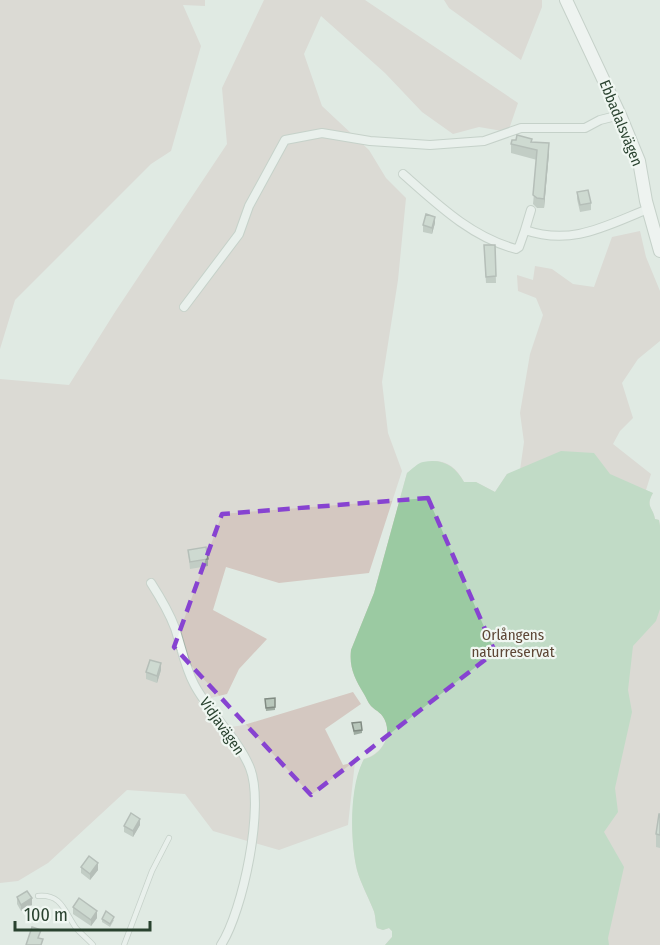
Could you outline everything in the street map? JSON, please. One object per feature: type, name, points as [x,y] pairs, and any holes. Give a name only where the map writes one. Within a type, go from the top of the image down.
[{"type":"street","name":"Ebbadalsvägen","points":[[566,0],[639,161],[648,208],[660,251]]},
{"type":"street","points":[[184,307],[238,234],[249,206],[285,140],[322,133],[370,141],[430,146],[484,141],[521,128],[585,128],[600,120],[620,115]]},
{"type":"street","points":[[403,174],[462,224],[485,237],[516,249],[519,248],[531,210]]},
{"type":"street","points":[[525,230],[551,237],[566,236],[608,225],[648,208]]},
{"type":"street","name":"Vidjavägen","points":[[151,583],[174,625],[192,682],[206,706],[250,766],[254,781],[250,859],[237,912],[221,945]]},
{"type":"lane","points":[[124,945],[152,871],[169,838]]},
{"type":"lane","points":[[38,896],[49,895],[58,901],[77,930],[93,945]]},
{"type":"highlighted area","points":[[428,498],[495,652],[311,795],[174,647],[222,514]]},
{"type":"green space","points":[[0,0],[205,0],[205,6],[183,5],[201,46],[171,151],[151,164],[15,300],[0,349]]},
{"type":"green space","points":[[264,0],[365,0],[518,103],[508,132],[479,127],[453,134],[422,112],[385,73],[321,16],[304,54],[322,106],[369,150],[386,178],[406,198],[398,280],[382,382],[388,433],[402,471],[369,573],[279,583],[226,567],[213,610],[267,639],[239,669],[227,694],[198,701],[218,729],[244,725],[353,692],[361,704],[325,729],[343,765],[355,762],[348,825],[279,850],[213,831],[185,794],[127,790],[48,863],[18,881],[0,883],[0,379],[69,385],[227,144],[222,88]]},
{"type":"green space","points":[[444,0],[542,0],[542,7],[521,60],[449,8]]},
{"type":"green space","name":"Orlångens naturreservat","points":[[640,231],[646,257],[660,291],[660,341],[638,359],[622,383],[633,418],[620,431],[613,444],[651,474],[646,490],[653,493],[650,504],[660,526],[660,945],[385,945],[392,937],[392,931],[389,928],[383,930],[377,928],[374,911],[357,870],[352,829],[359,770],[364,759],[374,754],[382,746],[387,729],[383,717],[370,705],[353,673],[351,650],[374,593],[407,473],[423,464],[438,461],[452,467],[464,482],[476,482],[495,492],[507,474],[520,470],[524,442],[520,413],[530,354],[543,315],[536,298],[518,291],[517,275],[533,280],[535,266],[552,269],[573,284],[594,287],[612,237]]},
{"type":"shaded area","name":"Orlångens naturreservat","points":[[561,451],[594,453],[610,474],[653,493],[650,504],[660,526],[660,609],[656,621],[633,646],[628,690],[632,712],[615,788],[618,812],[604,832],[624,867],[608,938],[609,945],[385,945],[392,937],[392,931],[389,928],[383,930],[377,928],[374,911],[359,875],[355,858],[352,814],[359,770],[364,759],[375,754],[383,746],[387,729],[383,717],[370,705],[353,673],[351,650],[374,593],[407,473],[423,462],[442,462],[457,472],[464,482],[476,482],[495,492],[507,474]]},
{"type":"building","points":[[517,135],[532,139],[531,142],[549,143],[544,199],[533,195],[537,150],[511,144],[512,140],[516,140]]},
{"type":"building","points":[[588,190],[591,203],[580,205],[577,192]]},
{"type":"building","points":[[426,214],[435,217],[432,228],[423,225]]},
{"type":"building","points":[[484,245],[495,245],[496,276],[486,277]]},
{"type":"building","points":[[206,547],[208,559],[190,562],[188,550]]},
{"type":"building","points":[[150,660],[161,663],[157,676],[146,672]]},
{"type":"building","points":[[275,698],[275,707],[266,708],[265,699]]},
{"type":"building","points":[[361,722],[362,730],[354,731],[352,723]]},
{"type":"building","points":[[131,813],[140,819],[133,831],[124,826]]},
{"type":"building","points":[[660,814],[660,835],[656,834]]},
{"type":"building","points":[[89,856],[98,863],[90,874],[81,867]]},
{"type":"building","points":[[27,891],[32,898],[21,905],[17,897]]},
{"type":"building","points":[[79,898],[97,911],[91,920],[73,907]]},
{"type":"building","points":[[106,911],[114,917],[110,924],[102,919]]},
{"type":"building","points":[[32,927],[41,930],[38,938],[43,939],[41,945],[26,945]]}]
